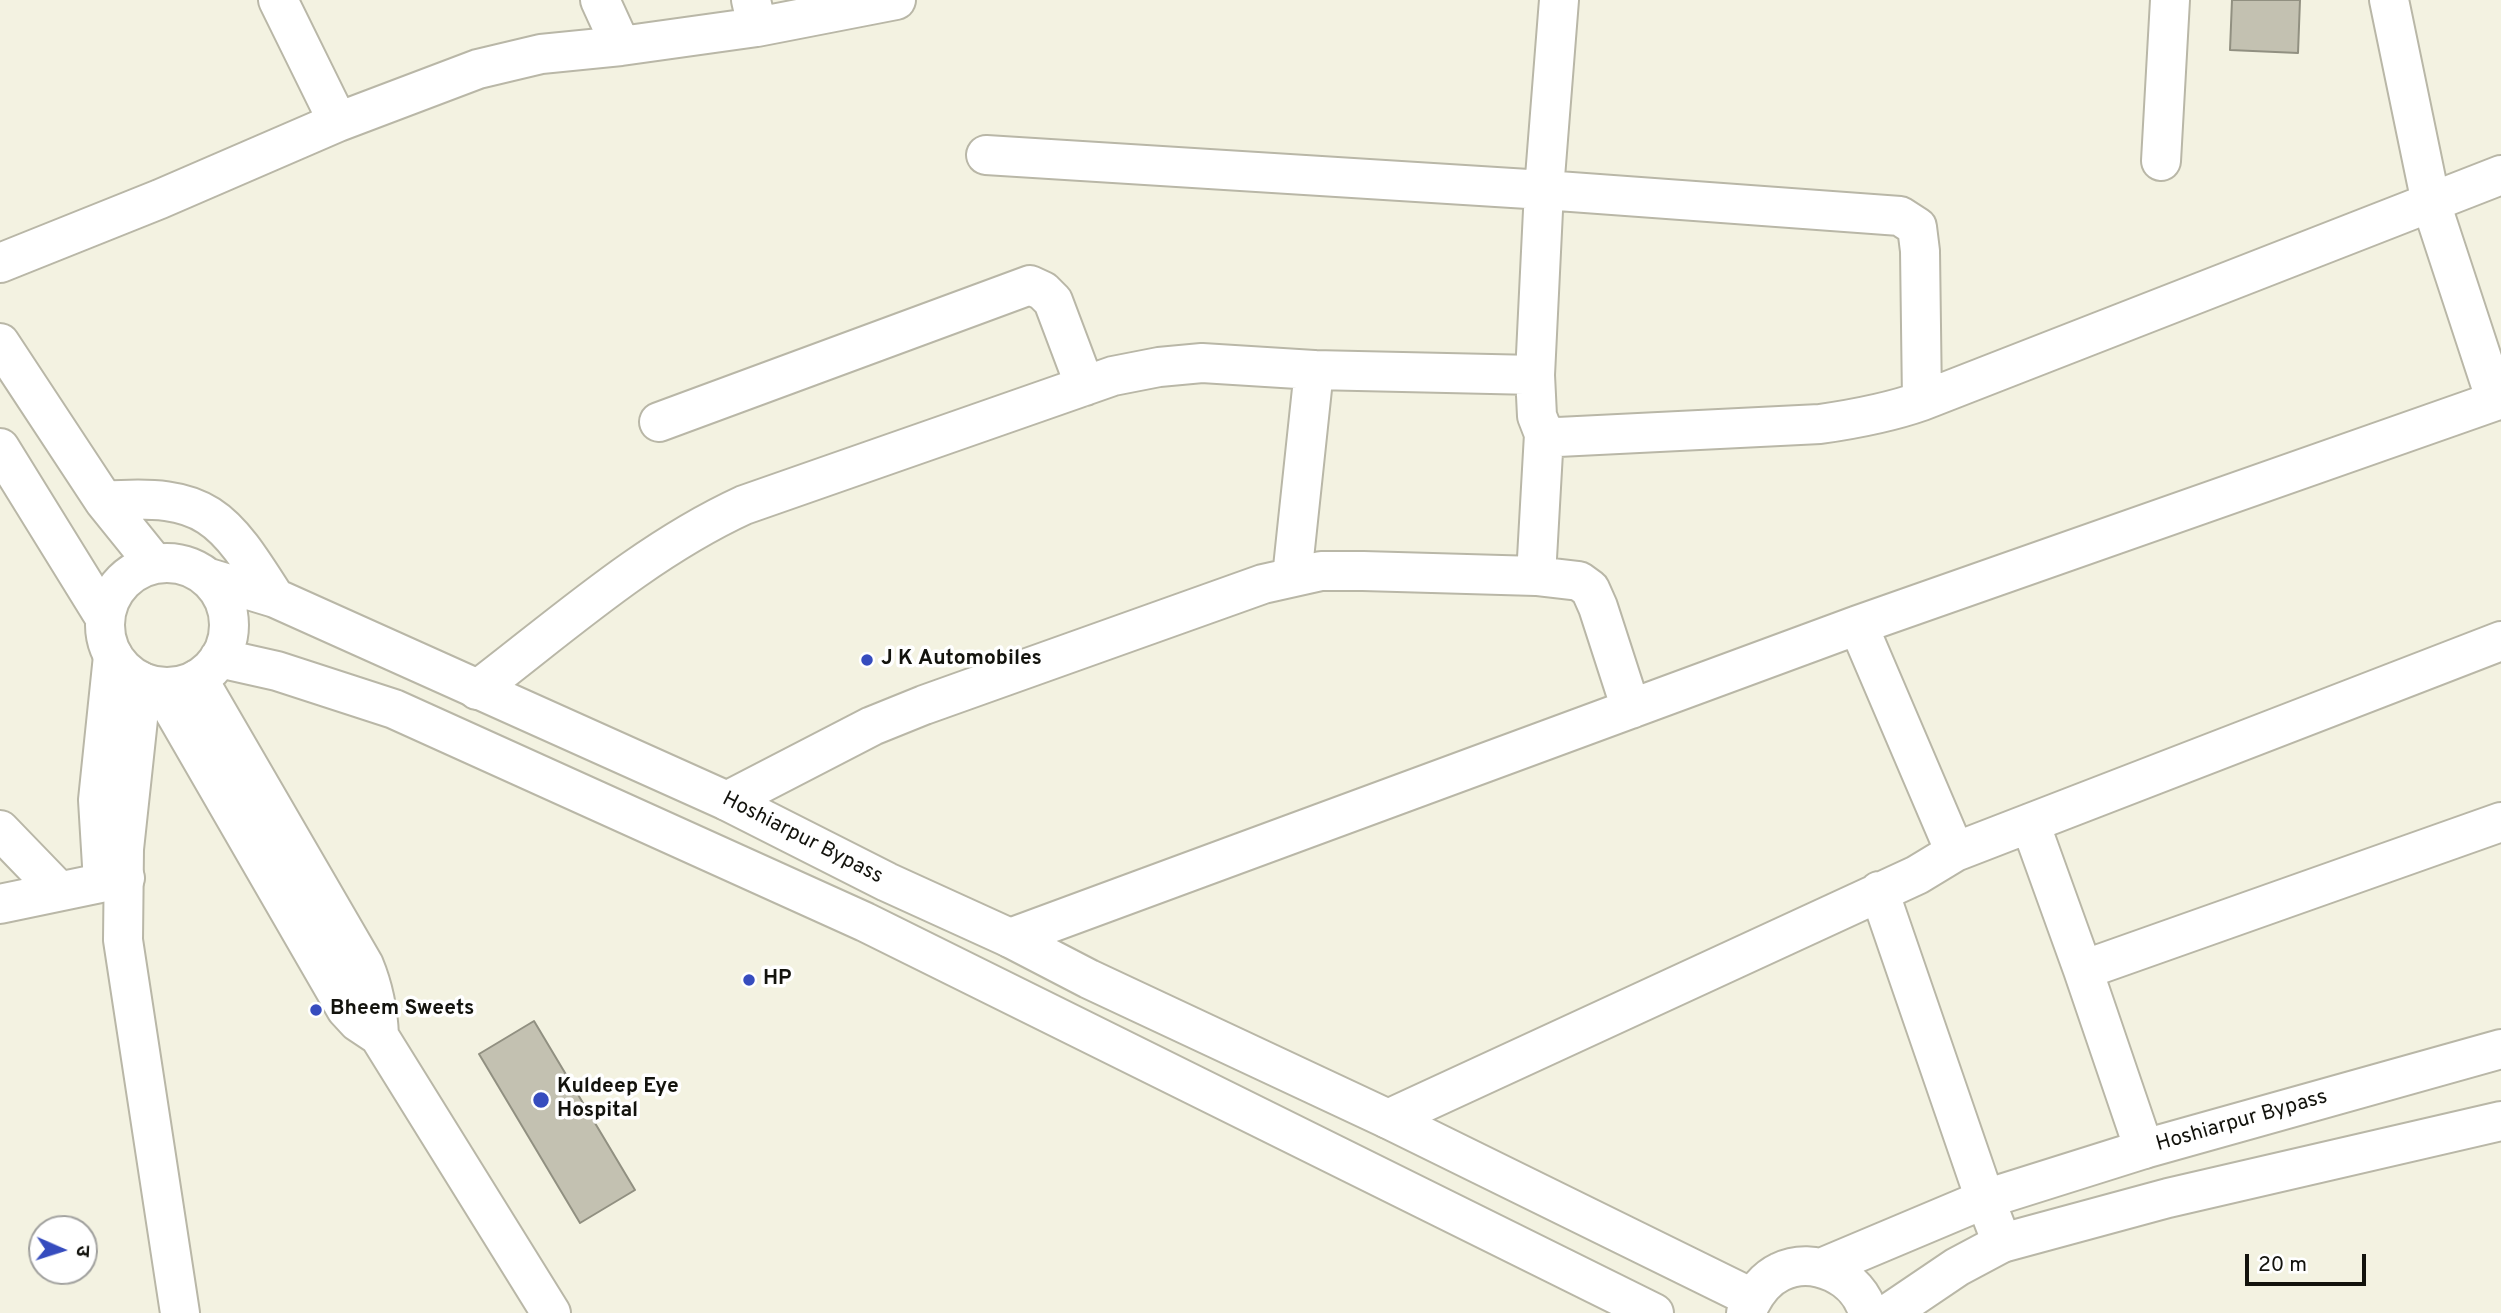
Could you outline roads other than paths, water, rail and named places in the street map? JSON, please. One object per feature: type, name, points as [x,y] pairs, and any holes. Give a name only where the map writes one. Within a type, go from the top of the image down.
[{"type":"main road","points":[[278,0],[338,122]]},
{"type":"main road","points":[[600,0],[621,46]]},
{"type":"main road","points":[[0,263],[160,199],[338,122],[478,69],[541,54],[621,46],[754,13],[896,0]]},
{"type":"main road","points":[[1536,576],[1544,434],[1537,416],[1535,375],[1544,190],[1559,0]]},
{"type":"main road","points":[[2161,161],[2170,0]]},
{"type":"main road","points":[[1010,938],[1858,625],[2498,400],[2431,203],[2389,0]]},
{"type":"main road","points":[[986,155],[1544,190],[1900,216],[1917,227],[1920,251],[1922,401]]},
{"type":"main road","points":[[1544,434],[1558,437],[1820,424],[1892,412],[2501,175]]},
{"type":"main road","points":[[659,422],[1030,285],[1043,291],[1053,301],[1085,386]]},
{"type":"main road","points":[[0,343],[104,501],[154,563]]},
{"type":"main road","points":[[477,690],[635,570],[709,522],[744,505],[1113,376],[1159,367],[1202,363],[1314,370],[1535,375]]},
{"type":"main road","points":[[1292,577],[1314,370]]},
{"type":"main road","points":[[0,448],[105,618]]},
{"type":"main road","points":[[104,501],[143,498],[194,507],[220,522],[244,549],[275,598]]},
{"type":"main road","points":[[173,562],[192,567],[209,578],[221,593],[228,611],[229,631],[224,650],[208,668],[180,685],[151,684],[125,671],[113,656],[106,638],[105,618],[110,599],[121,583],[136,570],[154,563],[173,562]]},
{"type":"main road","points":[[727,801],[872,726],[923,705],[1263,584],[1321,571],[1536,576],[1579,582],[1590,589],[1631,709]]},
{"type":"main road","name":"Hoshiarpur Bypass","points":[[209,578],[275,598],[727,801],[887,882],[1388,1119],[1749,1306]]},
{"type":"main road","points":[[1858,625],[1955,852]]},
{"type":"main road","points":[[1388,1119],[1917,875],[1955,852],[2501,641]]},
{"type":"main road","points":[[113,656],[97,800],[114,879],[180,1313]]},
{"type":"main road","points":[[208,668],[277,671],[394,709],[865,922],[1654,1313]]},
{"type":"main road","points":[[208,668],[364,965],[374,988],[379,1010],[379,1036]]},
{"type":"main road","points":[[114,879],[124,849],[151,684]]},
{"type":"main road","points":[[151,684],[346,1009],[358,1022],[379,1036],[551,1313]]},
{"type":"main road","points":[[2084,970],[2501,822]]},
{"type":"main road","points":[[2030,823],[2084,970],[2144,1149]]},
{"type":"main road","points":[[0,830],[58,890]]},
{"type":"main road","points":[[0,904],[114,879]]},
{"type":"main road","points":[[865,922],[887,882]]},
{"type":"main road","points":[[1879,891],[2002,1243]]},
{"type":"main road","name":"Hoshiarpur Bypass","points":[[1821,1268],[1985,1199],[2144,1149],[2501,1049]]},
{"type":"main road","points":[[1889,1313],[1957,1267],[2002,1243],[2168,1198],[2501,1121]]},
{"type":"main road","points":[[1749,1306],[1765,1282],[1781,1271],[1801,1267],[1821,1268],[1840,1275],[1856,1288],[1868,1313]]},
{"type":"place","name":"J K Automobiles","points":[[867,660]]},
{"type":"place","name":"HP","points":[[749,980]]},
{"type":"place","name":"Bheem Sweets","points":[[316,1010]]},
{"type":"place","name":"Kuldeep Eye Hospital","points":[[541,1100]]}]
